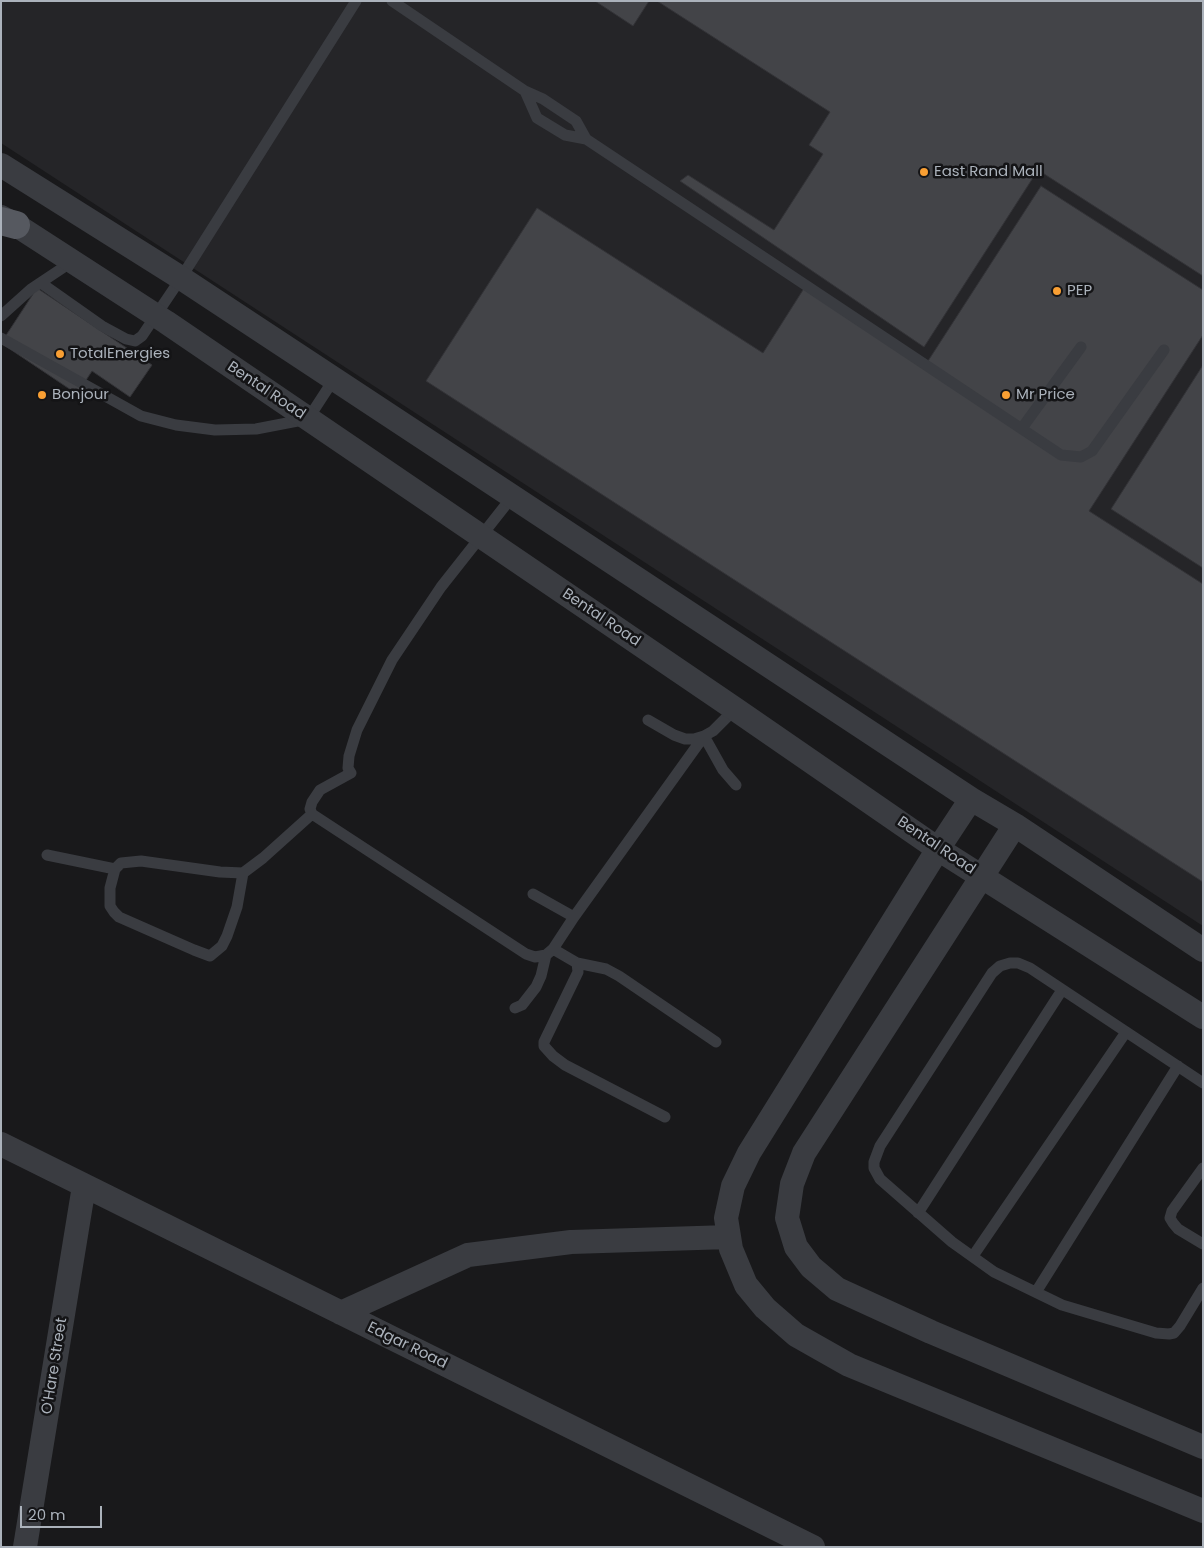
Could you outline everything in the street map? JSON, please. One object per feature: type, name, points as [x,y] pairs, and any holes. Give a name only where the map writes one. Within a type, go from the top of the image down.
[{"type":"street","points":[[1,166],[181,278],[1203,950]]},
{"type":"street","name":"Bental Road","points":[[6,221],[74,261],[155,315],[736,709],[938,849],[1203,1017]]},
{"type":"street","points":[[971,799],[749,1154],[733,1186],[726,1218],[731,1249],[746,1284],[765,1308],[796,1335],[849,1365],[1203,1511]]},
{"type":"street","points":[[1015,825],[804,1153],[792,1184],[786,1218],[796,1247],[811,1267],[838,1289],[931,1332],[1203,1447]]},
{"type":"street","name":"Edgar Road","points":[[1,1144],[813,1547]]},
{"type":"street","name":"O'Hare Street","points":[[25,1547],[84,1186]]},
{"type":"street","points":[[341,1313],[468,1256],[571,1242],[729,1237]]},
{"type":"lane","points":[[41,283],[102,326],[126,339],[135,341],[142,336],[181,278],[356,1]]},
{"type":"lane","points":[[392,1],[525,91],[543,100],[576,122],[586,139]]},
{"type":"lane","points":[[525,91],[537,118],[565,135],[586,139],[1061,455],[1081,457],[1092,451],[1164,350]]},
{"type":"lane","points":[[1,316],[31,289],[74,261]]},
{"type":"lane","points":[[1,338],[141,416],[176,425],[215,430],[256,429],[308,419],[334,379]]},
{"type":"lane","points":[[1022,428],[1081,347]]},
{"type":"lane","points":[[512,497],[441,587],[392,660],[357,730],[349,756],[348,768],[350,773],[320,790],[310,809],[312,814],[526,954],[535,957],[550,952],[578,963],[606,969],[716,1042]]},
{"type":"lane","points":[[648,720],[685,739],[704,736],[713,731],[736,709]]},
{"type":"lane","points":[[704,736],[723,770],[736,785]]},
{"type":"lane","points":[[515,1008],[522,1005],[536,986],[550,952],[704,736]]},
{"type":"lane","points":[[243,872],[237,907],[227,936],[222,946],[210,956],[119,917],[110,906],[110,888],[115,869],[121,862],[140,860],[220,872],[243,872],[263,858],[312,814]]},
{"type":"lane","points":[[47,855],[115,869]]},
{"type":"lane","points":[[533,894],[574,917]]},
{"type":"lane","points":[[578,963],[578,972],[544,1042],[544,1046],[553,1056],[566,1065],[665,1117]]},
{"type":"lane","points":[[1203,1083],[1024,965],[1010,963],[1000,966],[992,973],[880,1146],[874,1162],[874,1168],[880,1179],[952,1242],[994,1272],[1062,1305],[1169,1334],[1174,1333],[1180,1326],[1203,1288]]},
{"type":"lane","points":[[918,1213],[1062,990]]},
{"type":"lane","points":[[973,1256],[1126,1032]]},
{"type":"lane","points":[[1036,1292],[1178,1066]]},
{"type":"lane","points":[[1203,1168],[1172,1211],[1170,1218],[1178,1229],[1203,1244]]},
{"type":"shaded area","name":"East Rand Mall","points":[[1,1],[1203,1],[1203,926],[1,143]]},
{"type":"building","points":[[595,1],[649,1],[633,26]]},
{"type":"building","name":"East Rand Mall","points":[[657,1],[1203,1],[1203,276],[1038,170],[924,347],[680,181],[688,175],[774,230],[823,154],[809,145],[830,112]]},
{"type":"building","points":[[1041,186],[1203,290],[1203,335],[1089,511],[1203,584],[1203,882],[426,381],[537,208],[763,353],[808,282],[928,361]]},
{"type":"building","points":[[37,288],[152,365],[130,397],[92,371],[77,394],[1,343]]},
{"type":"building","points":[[1203,365],[1203,568],[1111,509]]},
{"type":"place","name":"East Rand Mall","points":[[924,172]]},
{"type":"place","name":"PEP","points":[[1057,291]]},
{"type":"place","name":"TotalEnergies","points":[[60,354]]},
{"type":"place","name":"Bonjour","points":[[42,395]]},
{"type":"place","name":"Mr Price","points":[[1006,395]]}]
